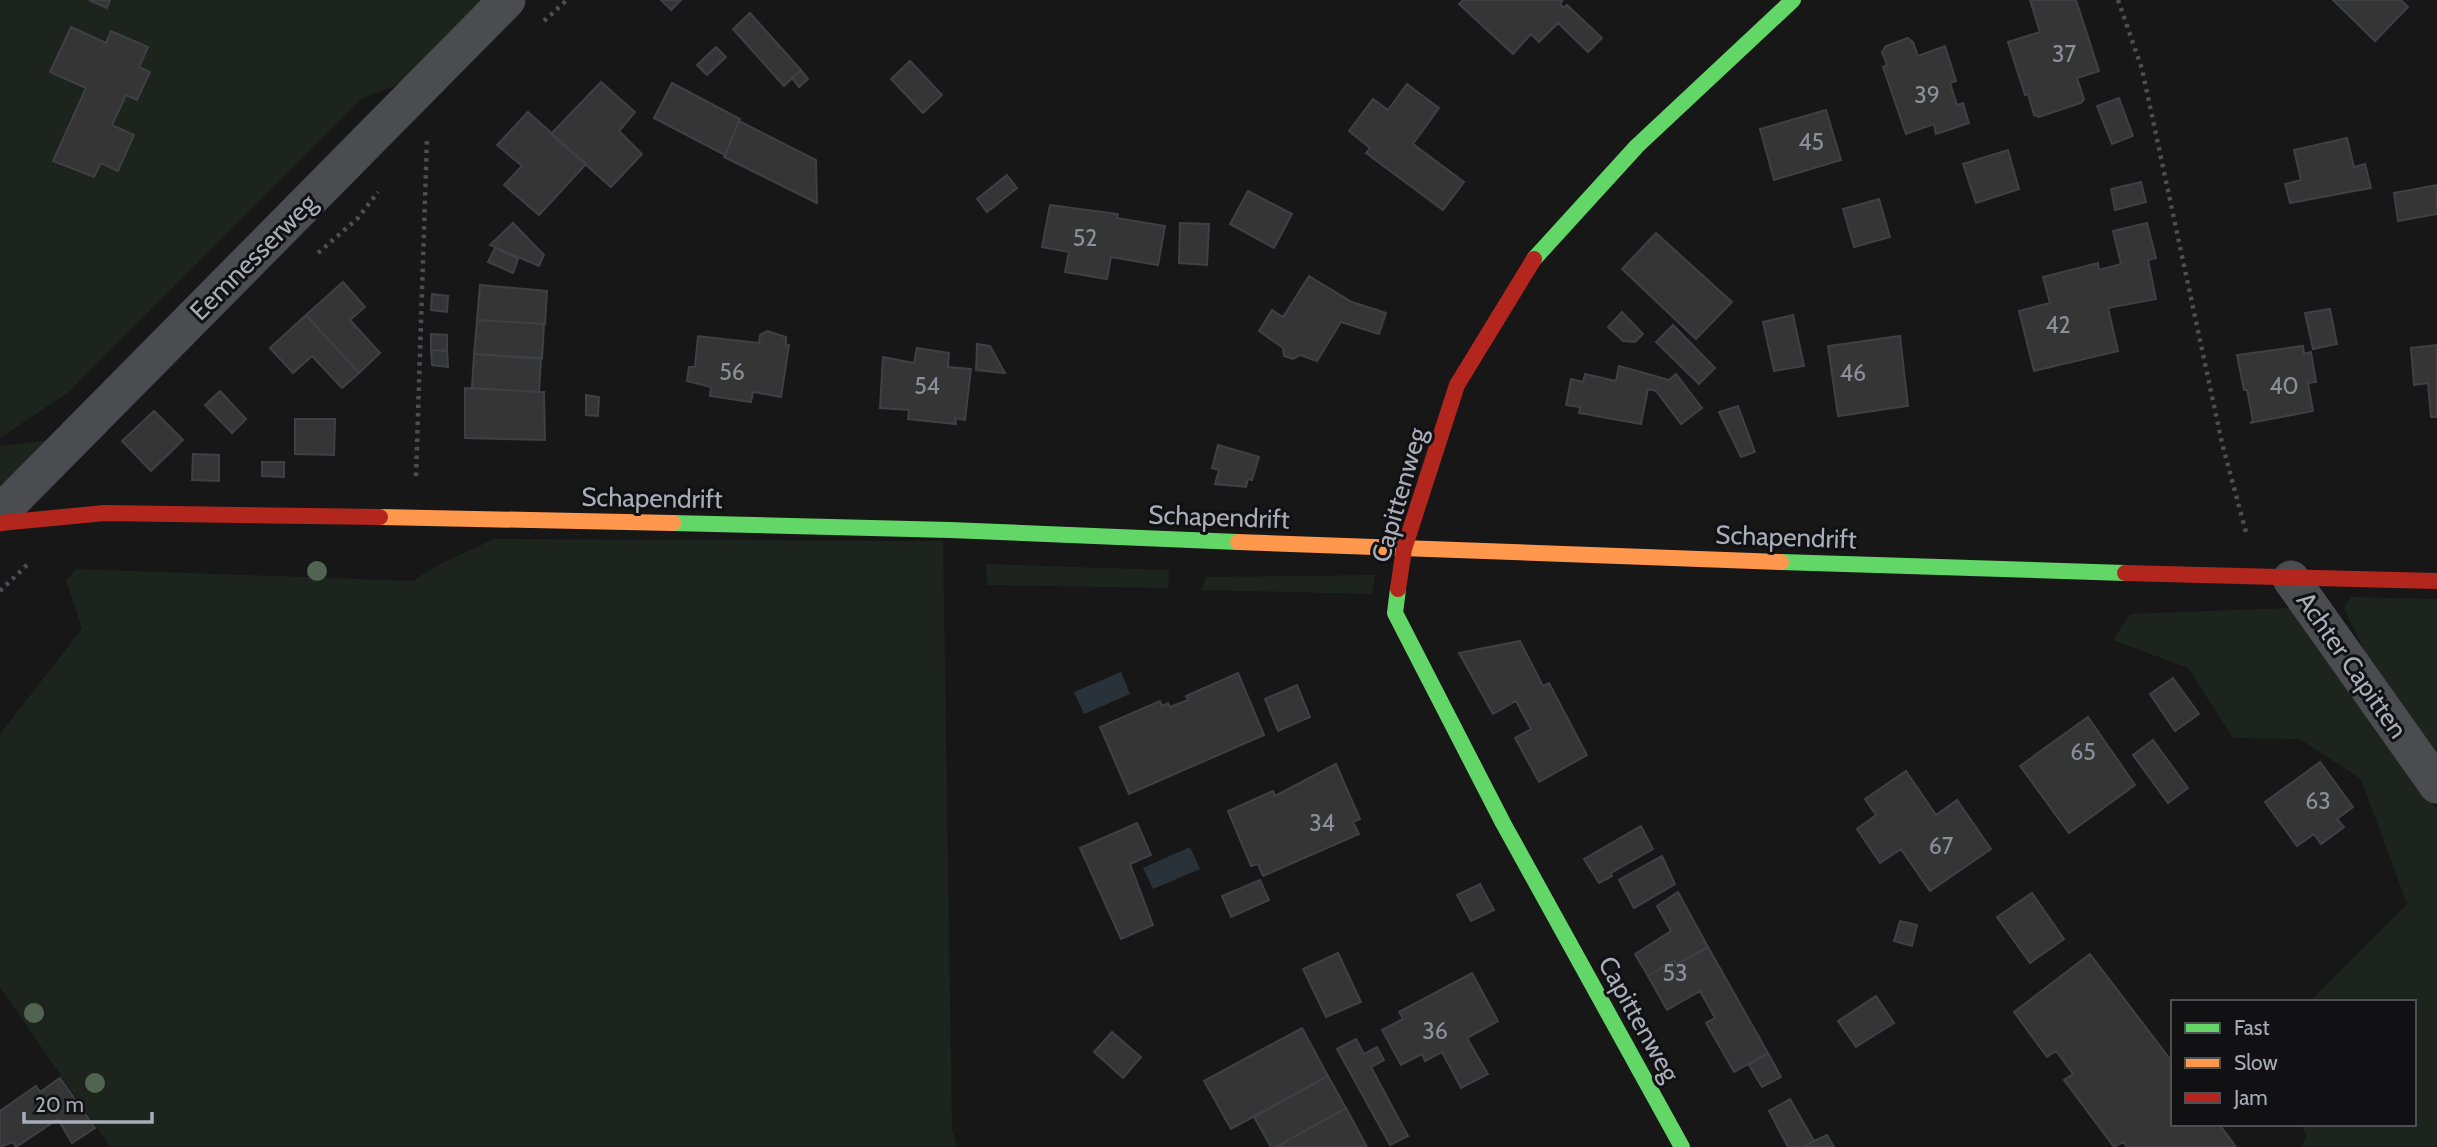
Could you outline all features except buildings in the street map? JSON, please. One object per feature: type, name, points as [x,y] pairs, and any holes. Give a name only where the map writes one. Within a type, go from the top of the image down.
[{"type":"street","name":"Eemnesserweg","points":[[0,513],[507,0]]},
{"type":"street","name":"Capittenweg","points":[[1682,1147],[1503,823],[1395,613],[1404,549],[1457,385],[1525,267],[1637,146],[1793,0]]},
{"type":"street","name":"Schapendrift","points":[[0,523],[104,513],[411,517],[950,530],[1404,549],[2437,581]]},
{"type":"street","name":"Achter Capitten","points":[[2274,578],[2437,785]]},
{"type":"path","points":[[2118,0],[2142,69],[2222,443],[2274,578]]},
{"type":"path","points":[[411,517],[416,473],[427,127]]},
{"type":"shaded area","points":[[0,0],[492,0],[407,81],[361,99],[70,391],[0,438]]},
{"type":"shaded area","points":[[48,440],[0,501],[0,446]]},
{"type":"shaded area","points":[[494,539],[943,541],[952,1129],[957,1147],[110,1147],[0,987],[0,734],[82,629],[66,580],[77,569],[413,581],[442,563]]},
{"type":"shaded area","points":[[986,564],[1169,570],[1168,588],[987,585]]},
{"type":"shaded area","points":[[1375,575],[1372,594],[1201,590],[1206,577]]},
{"type":"shaded area","points":[[2351,597],[2437,599],[2437,765],[2380,684],[2344,608]]},
{"type":"shaded area","points":[[2291,608],[2437,809],[2437,1147],[2301,1147],[2307,1136],[2301,1126],[2416,1126],[2416,1000],[2311,1000],[2407,904],[2361,779],[2300,739],[2233,738],[2188,668],[2113,640],[2130,614]]},
{"type":"shaded area","points":[[1121,672],[1130,694],[1084,714],[1074,692]]},
{"type":"shaded area","points":[[1190,847],[1200,869],[1153,889],[1143,868]]},
{"type":"traffic: fast","points":[[1534,259],[1637,146],[1793,0]]},
{"type":"traffic: fast","points":[[673,523],[950,530],[1238,542]]},
{"type":"traffic: fast","points":[[1781,562],[2125,573]]},
{"type":"traffic: fast","points":[[1398,589],[1395,613],[1503,823],[1682,1147]]},
{"type":"traffic: slow","points":[[380,517],[673,523]]},
{"type":"traffic: slow","points":[[1238,542],[1781,562]]},
{"type":"traffic: jam","points":[[1398,589],[1404,549],[1457,385],[1534,259]]},
{"type":"traffic: jam","points":[[0,523],[105,513],[380,517]]},
{"type":"traffic: jam","points":[[2125,573],[2437,581]]}]
